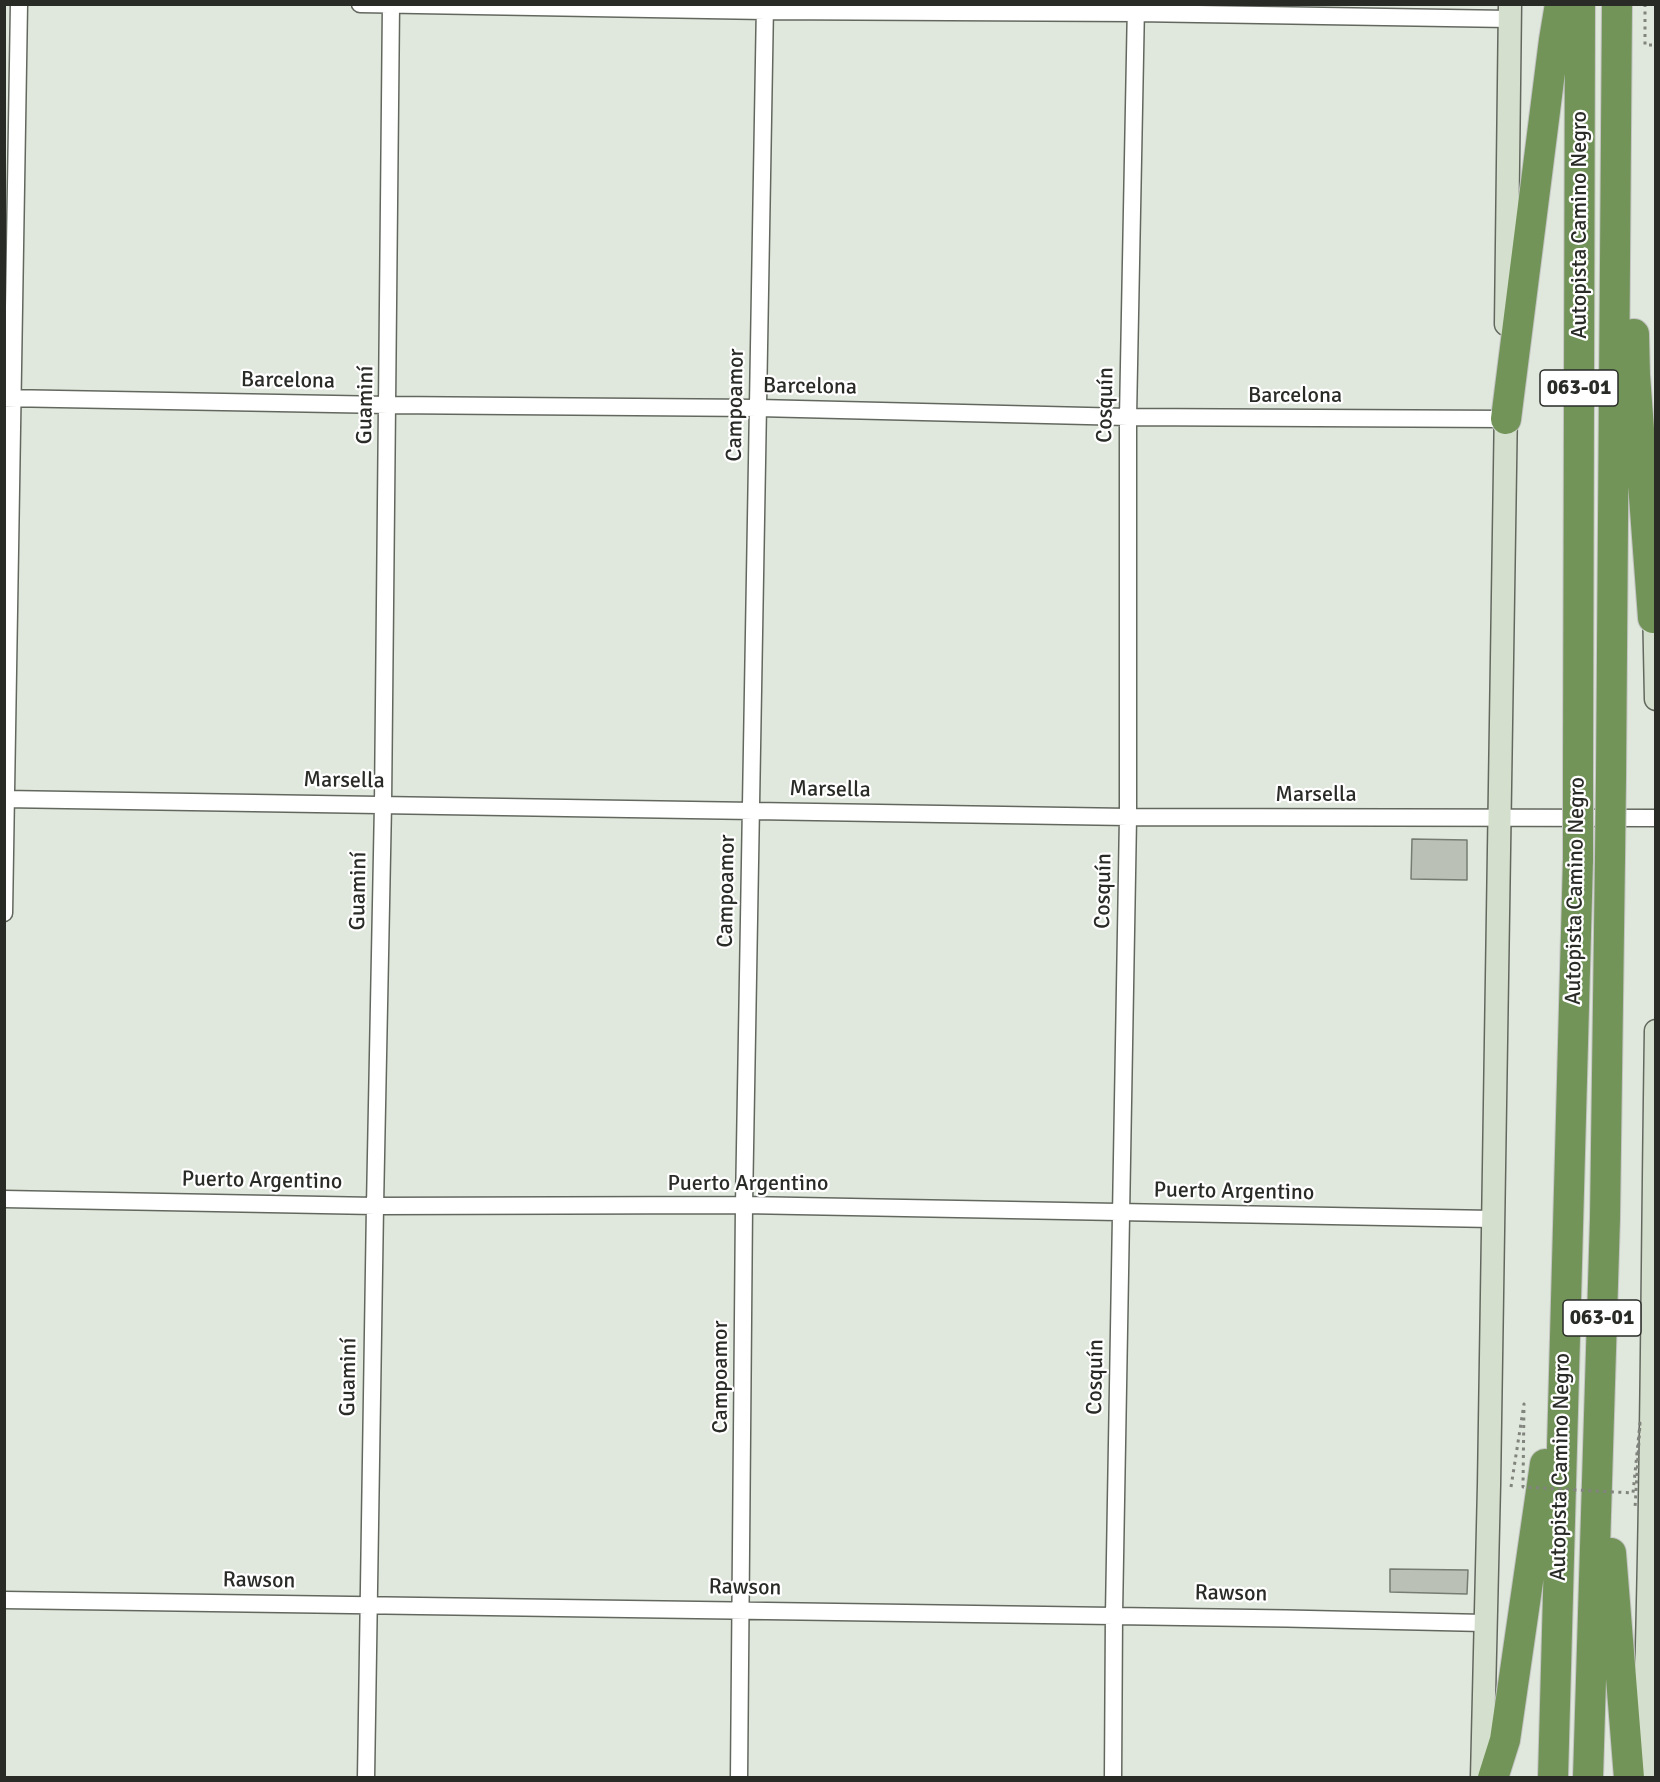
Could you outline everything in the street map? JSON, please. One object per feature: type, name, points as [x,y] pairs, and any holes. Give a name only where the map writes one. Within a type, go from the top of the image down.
[{"type":"highway","points":[[1506,419],[1560,4]]},
{"type":"highway","name":"Autopista Camino Negro","points":[[1553,1778],[1578,859],[1580,4]]},
{"type":"highway","name":"Autopista Camino Negro","points":[[1588,1778],[1605,1218],[1611,777],[1631,43],[1617,4]]},
{"type":"highway","points":[[1631,43],[1628,142],[1635,375],[1653,618]]},
{"type":"highway","points":[[1605,1218],[1610,1315],[1610,1521],[1629,1778]]},
{"type":"highway","points":[[1493,1778],[1505,1740],[1564,1339]]},
{"type":"street","points":[[4,914],[9,398],[19,4]]},
{"type":"street","points":[[360,4],[1509,12],[1500,818],[1482,1778]]},
{"type":"street","name":"Guaminí","points":[[366,1778],[383,804],[392,5]]},
{"type":"street","name":"Campoamor","points":[[739,1778],[744,1205],[765,8]]},
{"type":"street","name":"Cosquín","points":[[1113,1778],[1128,817],[1128,417],[1136,9]]},
{"type":"street","name":"Barcelona","points":[[9,398],[388,405],[758,408],[1128,417],[1506,419]]},
{"type":"street","points":[[1656,569],[1653,618],[1656,699]]},
{"type":"street","name":"Marsella","points":[[5,799],[1128,817],[1656,818]]},
{"type":"street","points":[[1643,1778],[1652,1622],[1656,1031]]},
{"type":"street","name":"Puerto Argentino","points":[[4,1199],[375,1206],[744,1205],[1492,1219]]},
{"type":"street","name":"Rawson","points":[[4,1600],[1114,1614],[1484,1623]]},
{"type":"path","points":[[1646,4],[1631,43],[1656,45]]},
{"type":"path","points":[[1511,1487],[1524,1404],[1523,1487],[1633,1493],[1640,1423],[1635,1508]]},
{"type":"building","points":[[1412,839],[1467,840],[1467,880],[1411,879]]},
{"type":"building","points":[[1390,1569],[1468,1570],[1467,1594],[1390,1592]]}]
